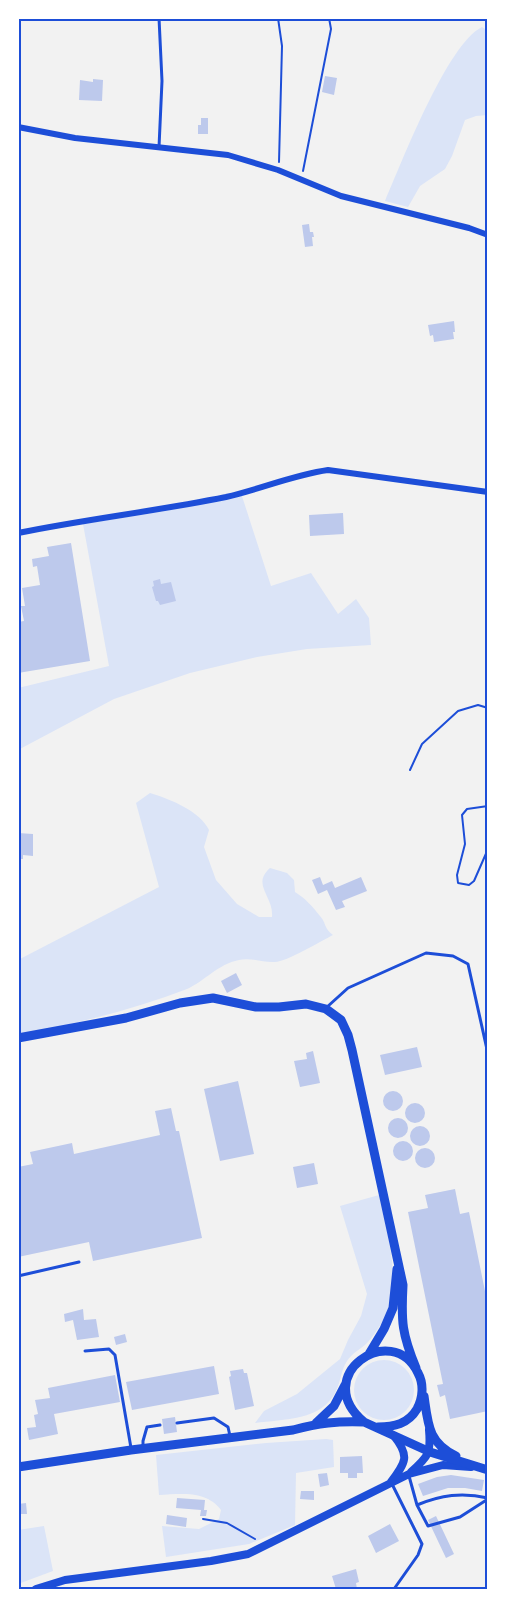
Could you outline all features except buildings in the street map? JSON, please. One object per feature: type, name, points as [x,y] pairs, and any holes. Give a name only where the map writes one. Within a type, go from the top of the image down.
[{"type":"main road","points":[[18,1038],[126,1017],[199,999],[213,998],[256,1007],[306,1004],[326,1009],[341,1020],[348,1035],[403,1285],[402,1321],[405,1341],[422,1386],[429,1429],[435,1441],[445,1451],[485,1469]]},
{"type":"main road","points":[[369,1354],[393,1308],[397,1261]]},
{"type":"main road","points":[[316,1423],[334,1406],[350,1371],[358,1361],[369,1354],[382,1351],[395,1352],[416,1368]]},
{"type":"main road","points":[[346,1383],[349,1405],[355,1415],[364,1422]]},
{"type":"main road","points":[[378,1427],[395,1426],[410,1418],[420,1403],[422,1386]]},
{"type":"main road","points":[[18,1467],[143,1448],[293,1430],[316,1423],[337,1421],[364,1422],[430,1452],[485,1469]]},
{"type":"street","points":[[18,127],[75,138],[228,155],[278,170],[341,196],[469,228],[488,235]]},
{"type":"street","points":[[18,533],[228,496],[305,473],[328,470],[488,492]]},
{"type":"street","points":[[409,1474],[430,1452],[429,1429]]},
{"type":"street","points":[[391,1482],[406,1457],[403,1447],[392,1434]]},
{"type":"street","points":[[36,1589],[64,1580],[248,1554],[409,1474],[442,1465],[485,1469]]},
{"type":"lane","points":[[159,18],[162,81],[159,147]]},
{"type":"lane","points":[[326,1009],[348,988],[426,953],[453,956],[468,964],[488,1054]]},
{"type":"lane","points":[[18,1276],[79,1262]]},
{"type":"lane","points":[[85,1352],[109,1349],[115,1355],[131,1450]]},
{"type":"lane","points":[[177,1422],[214,1418],[228,1427],[230,1438]]},
{"type":"lane","points":[[143,1448],[147,1427],[160,1425]]},
{"type":"lane","points":[[409,1474],[417,1505],[428,1526],[460,1517],[488,1499]]},
{"type":"lane","points":[[391,1482],[422,1544],[418,1555],[394,1589]]},
{"type":"lane","points":[[417,1505],[446,1495],[468,1494],[488,1499]]},
{"type":"path","points":[[278,170],[281,142],[282,46],[279,18]]},
{"type":"path","points":[[302,180],[331,29],[329,18]]},
{"type":"path","points":[[410,770],[422,744],[458,711],[478,705],[488,708]]},
{"type":"path","points":[[488,806],[466,809],[462,815],[465,844],[458,883],[469,885],[474,881],[488,849]]},
{"type":"path","points":[[202,1519],[227,1523],[265,1546]]},
{"type":"shaded area","points":[[482,27],[488,31],[488,115],[465,120],[445,169],[420,186],[408,207],[385,201],[440,79],[468,38]]},
{"type":"shaded area","points":[[241,493],[271,586],[311,573],[338,614],[356,599],[369,618],[371,645],[307,649],[257,657],[190,673],[114,699],[18,750],[18,688],[109,666],[83,524],[166,511]]},
{"type":"shaded area","points":[[150,793],[184,807],[205,823],[209,830],[204,847],[216,880],[237,904],[259,917],[272,917],[272,910],[263,885],[265,874],[270,868],[287,873],[294,880],[295,892],[315,909],[333,935],[280,961],[244,959],[231,962],[194,986],[146,1004],[18,1035],[18,960],[159,887],[136,803]]},
{"type":"shaded area","points":[[379,1195],[392,1260],[393,1277],[388,1309],[381,1324],[369,1341],[347,1361],[336,1391],[322,1408],[301,1417],[255,1423],[264,1411],[297,1394],[340,1359],[361,1316],[367,1294],[340,1206]]},
{"type":"shaded area","points":[[378,1360],[390,1360],[401,1365],[409,1373],[414,1390],[412,1402],[401,1415],[390,1420],[378,1420],[367,1415],[359,1407],[354,1396],[354,1384],[359,1373],[367,1365]]},
{"type":"shaded area","points":[[333,1440],[334,1467],[296,1473],[295,1525],[249,1544],[166,1557],[162,1526],[199,1529],[219,1519],[221,1510],[201,1496],[159,1495],[156,1455]]},
{"type":"shaded area","points":[[44,1526],[53,1571],[18,1584],[18,1530]]}]
